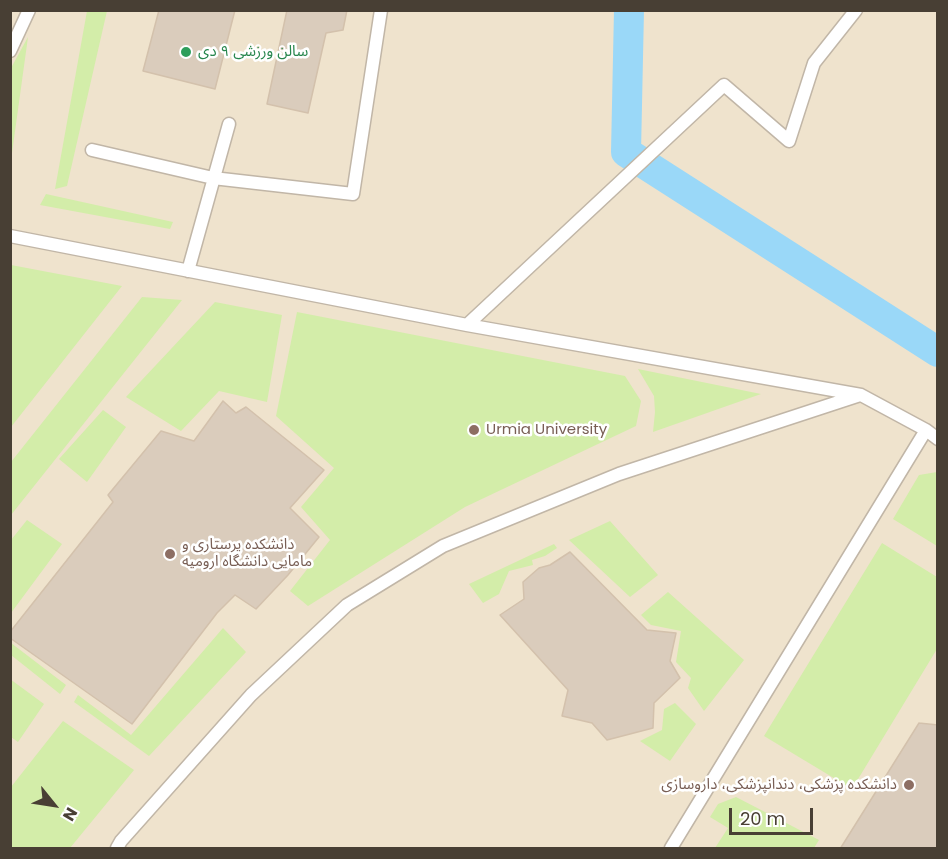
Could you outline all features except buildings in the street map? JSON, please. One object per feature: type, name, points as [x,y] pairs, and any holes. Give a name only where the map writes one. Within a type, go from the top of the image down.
[{"type":"lane","points":[[10,51],[29,10]]},
{"type":"lane","points":[[92,150],[213,178],[352,194],[381,10]]},
{"type":"lane","points":[[467,326],[724,85],[789,141],[814,63],[856,10]]},
{"type":"lane","points":[[188,271],[229,124]]},
{"type":"lane","points":[[10,236],[467,326],[861,395],[926,430],[938,439]]},
{"type":"lane","points":[[117,849],[251,695],[347,605],[443,546],[619,474],[861,395]]},
{"type":"lane","points":[[671,849],[926,430]]},
{"type":"shaded area","name":"Urmia University","points":[[11,11],[937,11],[937,848],[11,848]]},
{"type":"green space","points":[[87,11],[107,11],[67,186],[55,189]]},
{"type":"green space","points":[[28,37],[12,153],[11,153],[11,68]]},
{"type":"green space","points":[[46,194],[173,222],[170,229],[40,205]]},
{"type":"green space","points":[[10,265],[122,286],[11,427]]},
{"type":"green space","points":[[142,297],[182,300],[11,515],[11,462]]},
{"type":"green space","points":[[215,302],[282,315],[267,402],[219,391],[181,431],[126,397]]},
{"type":"green space","points":[[297,312],[625,376],[641,401],[636,426],[465,507],[308,606],[290,591],[330,540],[301,507],[334,468],[276,416]]},
{"type":"green space","points":[[638,369],[761,394],[653,432],[654,396]]},
{"type":"green space","points":[[103,410],[126,427],[87,482],[59,459]]},
{"type":"green space","points":[[938,472],[937,546],[893,519],[919,475]]},
{"type":"green space","points":[[27,520],[62,544],[11,613],[11,540]]},
{"type":"green space","points":[[610,521],[658,575],[630,597],[569,540]]},
{"type":"green space","points":[[882,543],[937,577],[937,649],[852,789],[764,736]]},
{"type":"green space","points":[[554,544],[557,548],[545,556],[532,560],[533,565],[509,571],[499,594],[483,603],[469,584]]},
{"type":"green space","points":[[668,592],[744,660],[704,711],[688,688],[691,678],[676,662],[681,631],[651,625],[641,615]]},
{"type":"green space","points":[[223,628],[246,652],[149,756],[74,702],[78,695],[131,735]]},
{"type":"green space","points":[[11,643],[66,685],[60,694],[11,655]]},
{"type":"green space","points":[[10,679],[44,704],[18,742],[11,737]]},
{"type":"green space","points":[[675,703],[696,724],[670,761],[640,741],[662,730],[664,709]]},
{"type":"green space","points":[[63,721],[134,770],[70,848],[11,848],[11,787]]},
{"type":"green space","points":[[736,797],[819,840],[814,848],[715,848],[728,828],[710,817],[718,804]]},
{"type":"waterway","points":[[629,10],[626,152],[938,352]]},
{"type":"place","name":"سالن ورزشی ۹ دی","points":[[186,52]]},
{"type":"place","name":"Urmia University","points":[[474,430]]},
{"type":"place","name":"دانشکده پرستاری و مامایی دانشگاه ارومیه","points":[[170,554]]},
{"type":"place","name":"دانشکده پزشکی، دندانپزشکی، داروسازی","points":[[909,785]]}]
